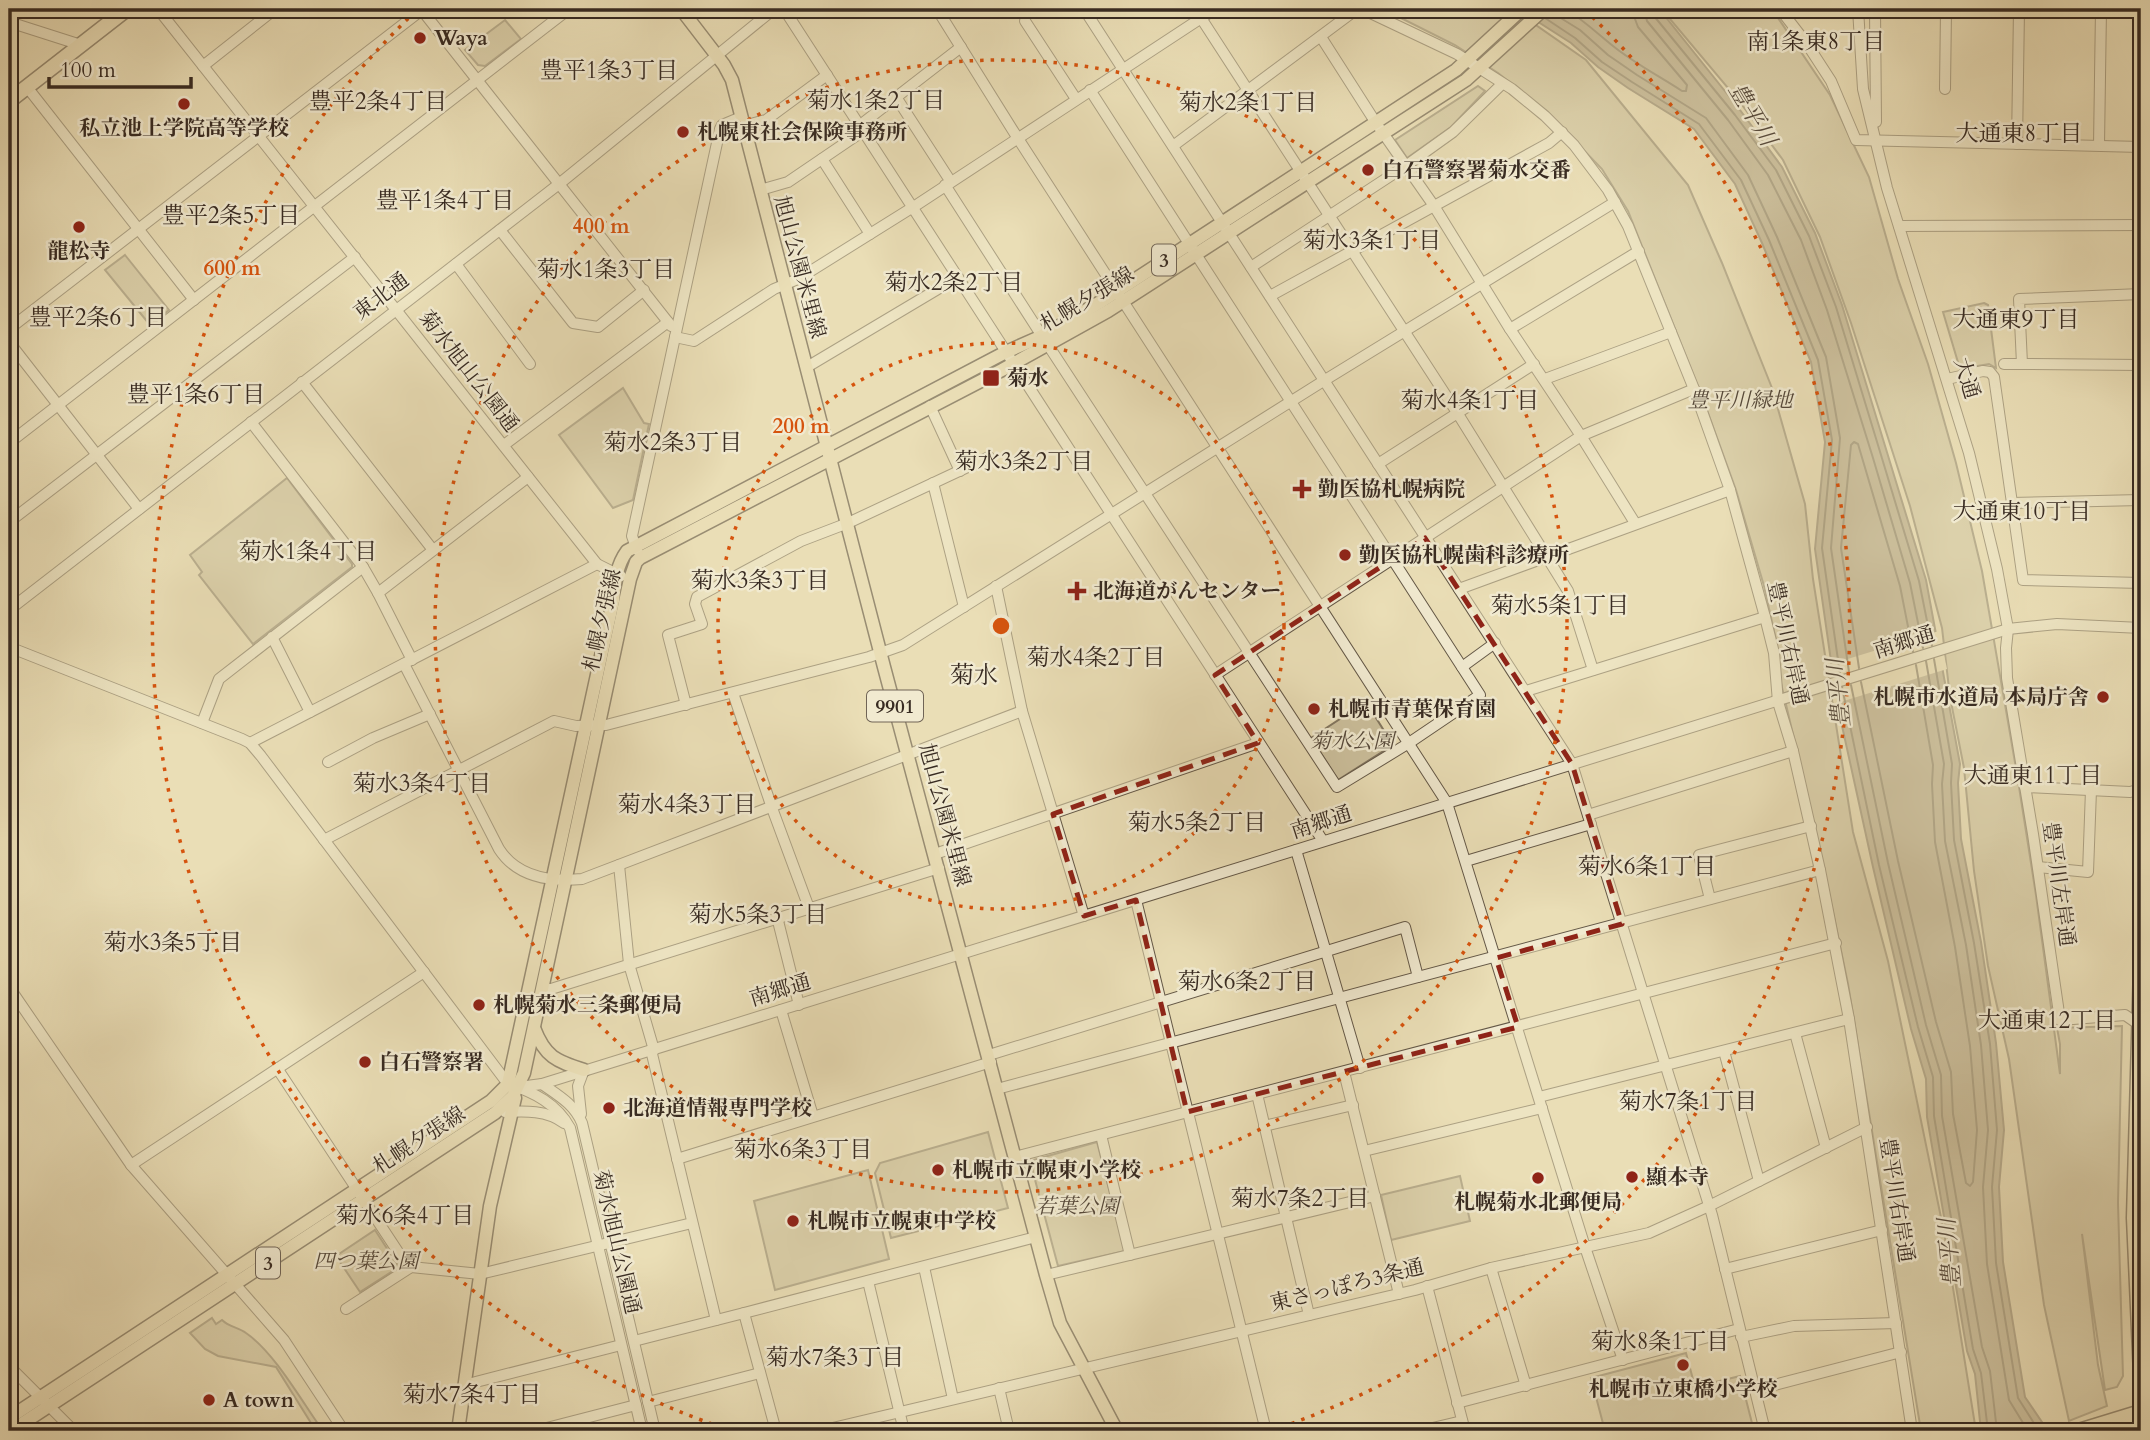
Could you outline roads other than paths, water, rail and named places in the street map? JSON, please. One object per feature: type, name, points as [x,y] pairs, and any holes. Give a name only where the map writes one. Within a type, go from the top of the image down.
[{"type":"highway","points":[[9,101],[127,9]]},
{"type":"highway","points":[[2141,967],[2134,1218],[2141,1374]]},
{"type":"highway","points":[[2079,1431],[2141,1412]]},
{"type":"main road","name":"旭山公園米里線","points":[[681,9],[732,79],[1046,1275],[1060,1323],[1117,1431]]},
{"type":"main road","name":"札幌夕張線","points":[[830,452],[930,406],[1013,363],[1045,340],[1120,296],[1380,128],[1456,70],[1522,9]]},
{"type":"main road","name":"札幌夕張線","points":[[1380,128],[1456,87],[1544,9]]},
{"type":"main road","name":"札幌夕張線","points":[[592,726],[616,573],[621,558],[627,551],[638,552],[830,452],[1006,352],[1045,340]]},
{"type":"main road","name":"札幌夕張線","points":[[360,1194],[506,1104],[513,1086],[592,726],[638,552]]},
{"type":"main road","name":"札幌夕張線","points":[[11,1431],[44,1402],[360,1194],[513,1086],[524,1073],[542,989],[559,878]]},
{"type":"main road","points":[[534,1027],[542,1047],[550,1056],[584,1070]]},
{"type":"main road","points":[[458,1431],[490,1206],[513,1086]]},
{"type":"main road","name":"札幌夕張線","points":[[9,1418],[44,1402]]},
{"type":"street","name":"菊水旭山公園通","points":[[158,9],[597,564],[630,579]]},
{"type":"street","points":[[203,66],[275,9]]},
{"type":"street","points":[[9,329],[422,9],[644,290],[675,335],[694,341],[774,289],[786,286],[870,234],[1215,9]]},
{"type":"street","points":[[9,443],[569,9]]},
{"type":"street","name":"東北通","points":[[9,610],[559,184],[774,9]]},
{"type":"street","points":[[784,9],[1323,841]]},
{"type":"street","points":[[937,9],[1447,803],[1585,1247],[1623,1360]]},
{"type":"street","points":[[1084,9],[1572,764],[1709,1206],[1765,1431]]},
{"type":"street","points":[[1173,146],[1359,9]]},
{"type":"street","name":"豊平川右岸通","points":[[1359,9],[1467,60],[1512,89],[1562,132],[1592,167],[1615,202],[1639,251],[1694,389],[1730,490],[1765,617],[1836,943],[1867,1128],[1912,1431]]},
{"type":"street","points":[[1780,9],[1831,81],[1856,140],[2141,147]]},
{"type":"street","name":"大通","points":[[1858,9],[1864,89],[1887,188],[1947,379],[1983,507],[2008,629]]},
{"type":"street","name":"大通","points":[[1875,9],[1877,140]]},
{"type":"street","points":[[1945,89],[1946,9]]},
{"type":"street","points":[[2017,144],[2019,9]]},
{"type":"street","points":[[2099,145],[2101,9]]},
{"type":"street","points":[[1201,18],[1547,556],[1568,591],[1593,670]]},
{"type":"street","points":[[1025,21],[1076,99]]},
{"type":"street","points":[[9,22],[81,45]]},
{"type":"street","points":[[1321,37],[1434,206],[1510,330],[1545,379],[1635,523]]},
{"type":"street","points":[[760,190],[788,182],[822,159],[961,47]]},
{"type":"street","points":[[638,552],[632,536],[720,129],[722,125],[766,120],[827,75]]},
{"type":"street","points":[[1251,267],[1453,132],[1502,84]]},
{"type":"street","points":[[27,87],[194,300]]},
{"type":"street","points":[[896,97],[1045,340],[1338,787],[1480,695],[1090,90]]},
{"type":"street","points":[[1270,296],[1549,143],[1562,132]]},
{"type":"street","points":[[822,159],[870,234]]},
{"type":"street","points":[[324,840],[554,721],[592,726],[733,693],[881,654],[902,645],[1615,202]]},
{"type":"street","points":[[1899,226],[2141,225]]},
{"type":"street","points":[[500,230],[573,323],[597,327],[644,290]]},
{"type":"street","points":[[1510,330],[1639,251]]},
{"type":"street","points":[[9,522],[355,257]]},
{"type":"street","points":[[456,264],[530,364]]},
{"type":"street","points":[[807,366],[958,277]]},
{"type":"street","points":[[2022,364],[2019,299],[2141,295]]},
{"type":"street","points":[[504,445],[668,322]]},
{"type":"street","points":[[1545,379],[1671,332]]},
{"type":"street","points":[[9,342],[139,509]]},
{"type":"street","points":[[1378,464],[1534,364]]},
{"type":"street","points":[[2004,364],[2141,365]]},
{"type":"street","points":[[1947,379],[1983,371],[1990,372],[1994,377],[2023,580],[2141,583]]},
{"type":"street","points":[[302,382],[433,550]]},
{"type":"street","points":[[1214,675],[1581,436],[1694,389]]},
{"type":"street","points":[[930,406],[960,471]]},
{"type":"street","points":[[251,422],[363,567],[378,593],[430,714],[504,856],[523,872],[541,877],[582,879],[1022,711]]},
{"type":"street","points":[[686,705],[668,635],[702,624],[695,604],[697,597],[801,541],[848,523],[989,457]]},
{"type":"street","points":[[378,593],[528,477]]},
{"type":"street","points":[[933,483],[964,607]]},
{"type":"street","points":[[1459,589],[1730,490]]},
{"type":"street","points":[[2011,503],[2141,500]]},
{"type":"street","points":[[250,743],[597,564]]},
{"type":"street","points":[[202,723],[219,679],[363,567]]},
{"type":"street","points":[[996,586],[1022,711],[1084,916]]},
{"type":"street","points":[[1526,691],[1765,617]]},
{"type":"street","name":"南郷通","points":[[513,1086],[542,1084],[2008,629],[2057,624],[2141,628]]},
{"type":"street","name":"豊平川左岸通","points":[[2008,629],[2007,677],[2060,1020],[2124,1015],[2141,1026]]},
{"type":"street","points":[[272,637],[310,712]]},
{"type":"street","points":[[1462,667],[1495,643]]},
{"type":"street","points":[[9,647],[250,743],[513,1086]]},
{"type":"street","points":[[733,693],[809,908]]},
{"type":"street","points":[[328,762],[373,738],[430,714]]},
{"type":"street","points":[[935,854],[1258,743]]},
{"type":"street","points":[[1465,862],[1793,751]]},
{"type":"street","points":[[2025,787],[2130,792],[2141,789]]},
{"type":"street","points":[[2038,867],[2088,872],[2091,790]]},
{"type":"street","points":[[1710,900],[1699,855],[1811,826]]},
{"type":"street","points":[[1296,850],[1360,1068]]},
{"type":"street","points":[[620,865],[629,964],[716,1320]]},
{"type":"street","points":[[542,989],[551,989],[939,868]]},
{"type":"street","points":[[997,1088],[1820,870]]},
{"type":"street","points":[[1136,900],[1266,1431]]},
{"type":"street","points":[[777,918],[799,1004]]},
{"type":"street","points":[[677,1159],[1161,1002],[1405,927],[1418,977]]},
{"type":"street","points":[[1015,1157],[1836,943]]},
{"type":"street","points":[[131,1165],[424,972]]},
{"type":"street","points":[[9,987],[131,1165],[284,1340],[344,1431]]},
{"type":"street","points":[[781,1010],[813,1116]]},
{"type":"street","points":[[1364,1151],[1540,1103],[1665,1065],[1849,1019]]},
{"type":"street","points":[[1795,1033],[1826,1148]]},
{"type":"street","points":[[1724,1051],[1759,1181]]},
{"type":"street","points":[[278,1069],[406,1264],[411,1267],[480,1274],[692,1223]]},
{"type":"street","points":[[582,1123],[578,1086],[584,1070]]},
{"type":"street","points":[[1345,1072],[1399,1294]]},
{"type":"street","name":"菊水旭山公園通","points":[[542,1084],[571,1104],[582,1123],[655,1431]]},
{"type":"street","name":"菊水旭山公園通","points":[[513,1086],[538,1096],[562,1114],[570,1128],[642,1431]]},
{"type":"street","points":[[1257,1094],[1309,1315]]},
{"type":"street","points":[[1264,1126],[1353,1104]]},
{"type":"street","points":[[495,1113],[546,1114],[570,1128]]},
{"type":"street","name":"東さっぽろ3条通","points":[[820,1431],[1399,1294],[1491,1268],[1649,1233],[1867,1128]]},
{"type":"street","points":[[1101,1135],[1130,1255]]},
{"type":"street","points":[[1046,1275],[1375,1196]]},
{"type":"street","points":[[1725,1269],[1882,1230]]},
{"type":"street","points":[[634,1341],[1036,1237]]},
{"type":"street","points":[[346,1309],[411,1267]]},
{"type":"street","points":[[924,1267],[953,1399]]},
{"type":"street","points":[[1491,1268],[1526,1386]]},
{"type":"street","points":[[868,1281],[904,1431]]},
{"type":"street","points":[[1420,1431],[1463,1426],[1427,1286]]},
{"type":"street","points":[[744,1313],[776,1431]]},
{"type":"street","points":[[1457,1402],[1740,1333],[1794,1326],[1896,1323]]},
{"type":"street","points":[[464,1385],[621,1345]]},
{"type":"street","points":[[1755,1390],[1901,1352]]},
{"type":"street","points":[[9,1366],[74,1431]]},
{"type":"street","points":[[648,1402],[760,1373]]},
{"type":"street","points":[[999,1388],[1009,1431]]},
{"type":"street","points":[[535,1431],[636,1405]]},
{"type":"water","name":"豊平川","points":[[1518,9],[1656,9],[1664,15],[1782,167],[1815,233],[1842,305],[1926,580],[1960,764],[1958,783],[1961,839],[1981,942],[1996,1043],[2004,1130],[1999,1187],[2003,1262],[2025,1397],[2048,1431],[1981,1431],[1975,1374],[1967,1351],[1927,1117],[1926,1079],[1911,1029],[1837,703],[1815,549],[1825,442],[1811,362],[1735,184],[1694,129],[1628,88],[1598,67],[1571,43]]},
{"type":"place","name":"Waya","points":[[420,38]]},
{"type":"place","name":"私立池上学院高等学校","points":[[184,104]]},
{"type":"place","name":"札幌東社会保険事務所","points":[[683,132]]},
{"type":"place","name":"白石警察署菊水交番","points":[[1368,170]]},
{"type":"place","name":"龍松寺","points":[[79,227]]},
{"type":"place","name":"菊水","points":[[991,378]]},
{"type":"place","name":"勤医協札幌病院","points":[[1302,489]]},
{"type":"place","name":"勤医協札幌歯科診療所","points":[[1345,555]]},
{"type":"place","name":"北海道がんセンター","points":[[1077,591]]},
{"type":"place","name":"札幌市水道局 本局庁舎","points":[[2103,697]]},
{"type":"place","name":"札幌市青葉保育園","points":[[1314,709]]},
{"type":"place","name":"札幌菊水三条郵便局","points":[[479,1005]]},
{"type":"place","name":"白石警察署","points":[[365,1062]]},
{"type":"place","name":"北海道情報専門学校","points":[[609,1108]]},
{"type":"place","name":"札幌市立幌東小学校","points":[[938,1170]]},
{"type":"place","name":"顯本寺","points":[[1632,1177]]},
{"type":"place","name":"札幌菊水北郵便局","points":[[1538,1178]]},
{"type":"place","name":"札幌市立幌東中学校","points":[[793,1221]]},
{"type":"place","name":"札幌市立東橋小学校","points":[[1683,1365]]},
{"type":"place","name":"A town","points":[[209,1400]]},
{"type":"district","name":"南1条東8丁目","points":[[1816,41]]},
{"type":"district","name":"豊平1条3丁目","points":[[609,70]]},
{"type":"district","name":"菊水1条2丁目","points":[[876,100]]},
{"type":"district","name":"豊平2条4丁目","points":[[378,101]]},
{"type":"district","name":"菊水2条1丁目","points":[[1248,102]]},
{"type":"district","name":"大通東8丁目","points":[[2019,133]]},
{"type":"district","name":"豊平1条4丁目","points":[[445,200]]},
{"type":"district","name":"豊平2条5丁目","points":[[231,215]]},
{"type":"district","name":"菊水3条1丁目","points":[[1372,240]]},
{"type":"district","name":"菊水1条3丁目","points":[[606,269]]},
{"type":"district","name":"菊水2条2丁目","points":[[954,282]]},
{"type":"district","name":"豊平2条6丁目","points":[[98,317]]},
{"type":"district","name":"大通東9丁目","points":[[2016,319]]},
{"type":"district","name":"豊平1条6丁目","points":[[196,394]]},
{"type":"district","name":"菊水4条1丁目","points":[[1470,400]]},
{"type":"district","name":"菊水2条3丁目","points":[[673,442]]},
{"type":"district","name":"菊水3条2丁目","points":[[1024,461]]},
{"type":"district","name":"大通東10丁目","points":[[2022,511]]},
{"type":"district","name":"菊水1条4丁目","points":[[308,551]]},
{"type":"district","name":"菊水3条3丁目","points":[[760,580]]},
{"type":"district","name":"菊水5条1丁目","points":[[1560,605]]},
{"type":"district","name":"菊水4条2丁目","points":[[1096,657]]},
{"type":"district","name":"菊水","points":[[974,675]]},
{"type":"district","name":"大通東11丁目","points":[[2033,775]]},
{"type":"district","name":"菊水3条4丁目","points":[[422,783]]},
{"type":"district","name":"菊水4条3丁目","points":[[687,804]]},
{"type":"district","name":"菊水5条2丁目","points":[[1197,822]]},
{"type":"district","name":"菊水6条1丁目","points":[[1647,866]]},
{"type":"district","name":"菊水5条3丁目","points":[[758,914]]},
{"type":"district","name":"菊水3条5丁目","points":[[173,942]]},
{"type":"district","name":"菊水6条2丁目","points":[[1247,981]]},
{"type":"district","name":"大通東12丁目","points":[[2047,1020]]},
{"type":"district","name":"菊水7条1丁目","points":[[1688,1101]]},
{"type":"district","name":"菊水6条3丁目","points":[[803,1149]]},
{"type":"district","name":"菊水7条2丁目","points":[[1300,1198]]},
{"type":"district","name":"菊水6条4丁目","points":[[405,1215]]},
{"type":"district","name":"菊水8条1丁目","points":[[1660,1341]]},
{"type":"district","name":"菊水7条3丁目","points":[[835,1357]]},
{"type":"district","name":"菊水7条4丁目","points":[[472,1394]]},
{"type":"park label","name":"豊平川緑地","points":[[1740,400]]},
{"type":"park label","name":"菊水公園","points":[[1352,741]]},
{"type":"park label","name":"若葉公園","points":[[1077,1206]]},
{"type":"park label","name":"四つ葉公園","points":[[366,1261]]}]
